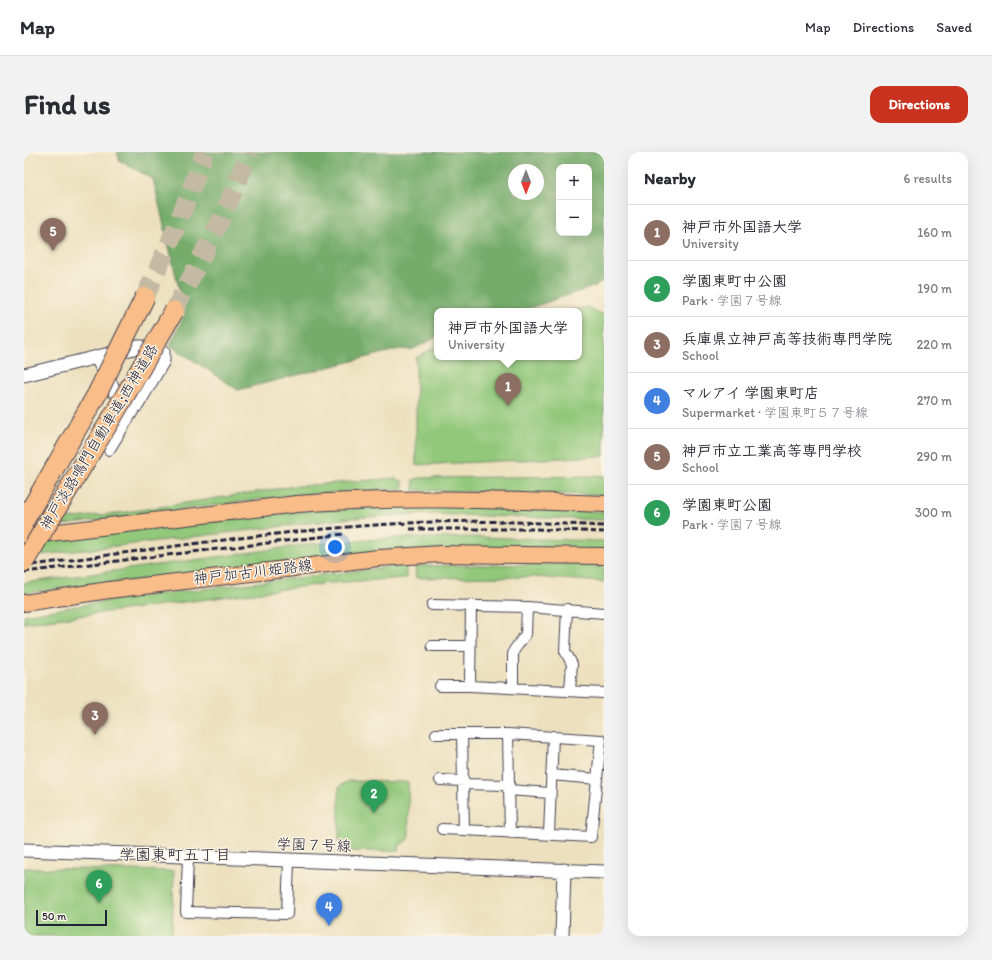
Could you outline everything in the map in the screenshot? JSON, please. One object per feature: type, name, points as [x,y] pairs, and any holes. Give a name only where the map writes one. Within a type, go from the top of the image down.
[{"type":"highway","name":"神戸淡路鳴門自動車道;西神道路","points":[[24,521],[97,394],[145,297]]},
{"type":"highway","name":"神戸淡路鳴門自動車道;西神道路","points":[[24,562],[113,416],[174,311]]},
{"type":"main road","points":[[24,536],[297,504],[338,501],[395,498],[604,504]]},
{"type":"main road","name":"神戸加古川姫路線","points":[[24,603],[117,589],[378,558],[441,554],[604,556]]},
{"type":"street","points":[[24,374],[97,358],[138,347],[155,348],[164,352],[164,361],[109,450]]},
{"type":"street","points":[[97,358],[115,392],[137,405]]},
{"type":"street","points":[[432,605],[527,607],[604,613]]},
{"type":"street","points":[[470,686],[469,646],[471,605]]},
{"type":"street","points":[[513,687],[513,655],[514,650],[526,634],[527,607]]},
{"type":"street","points":[[567,609],[565,650],[572,664],[570,690]]},
{"type":"street","points":[[432,646],[469,646]]},
{"type":"street","points":[[440,686],[513,687],[604,693]]},
{"type":"street","points":[[436,734],[508,734],[601,740],[599,785],[591,837],[442,829]]},
{"type":"street","points":[[462,734],[464,830]]},
{"type":"street","points":[[508,734],[510,833]]},
{"type":"street","points":[[550,834],[550,793],[553,736]]},
{"type":"street","points":[[551,775],[599,785]]},
{"type":"street","points":[[440,780],[550,793]]},
{"type":"street","name":"学園７号線","points":[[24,850],[604,872]]},
{"type":"street","points":[[188,857],[186,912],[287,914],[288,861]]},
{"type":"street","points":[[562,936],[564,870]]},
{"type":"green space","points":[[117,152],[604,152],[604,281],[595,286],[530,308],[434,308],[434,338],[411,350],[400,349],[238,390],[170,345],[185,314],[153,179],[120,161]]},
{"type":"green space","points":[[586,307],[604,315],[604,456],[416,465],[416,358],[434,348],[434,360],[582,360],[581,308]]},
{"type":"green space","points":[[604,476],[604,495],[414,490],[413,480],[419,478]]},
{"type":"green space","points":[[396,478],[403,481],[403,489],[292,495],[56,526],[59,520],[127,512],[289,487]]},
{"type":"green space","points":[[434,505],[604,512],[604,520],[429,514],[351,518],[24,557],[24,543],[303,511]]},
{"type":"green space","points":[[478,537],[604,541],[604,551],[312,559],[24,593],[24,583],[313,544],[395,538]]},
{"type":"green space","points":[[570,564],[604,567],[604,582],[534,577],[416,578],[415,566]]},
{"type":"green space","points":[[406,565],[406,578],[330,583],[24,623],[24,615],[118,599]]},
{"type":"green space","points":[[348,781],[408,782],[409,839],[399,846],[399,851],[339,851],[339,787]]},
{"type":"green space","points":[[24,868],[174,871],[172,936],[24,936]]},
{"type":"tunnel","points":[[145,297],[177,226],[205,152]]},
{"type":"tunnel","points":[[174,311],[221,219],[250,152]]},
{"type":"railway","points":[[24,566],[279,534],[381,525],[475,521],[604,526]]},
{"type":"railway","points":[[410,529],[536,529],[604,532]]},
{"type":"railway","points":[[24,572],[344,534]]},
{"type":"place","name":"神戸市立工業高等専門学校","points":[[53,251]]},
{"type":"place","name":"神戸市外国語大学","points":[[508,406]]},
{"type":"place","name":"兵庫県立神戸高等技術専門学院","points":[[95,735]]},
{"type":"place","name":"学園東町中公園","points":[[374,813]]},
{"type":"place","name":"学園東町公園","points":[[99,903]]},
{"type":"place","name":"マルアイ 学園東町店","points":[[329,926]]},
{"type":"district","name":"学園東町五丁目","points":[[175,854]]}]
